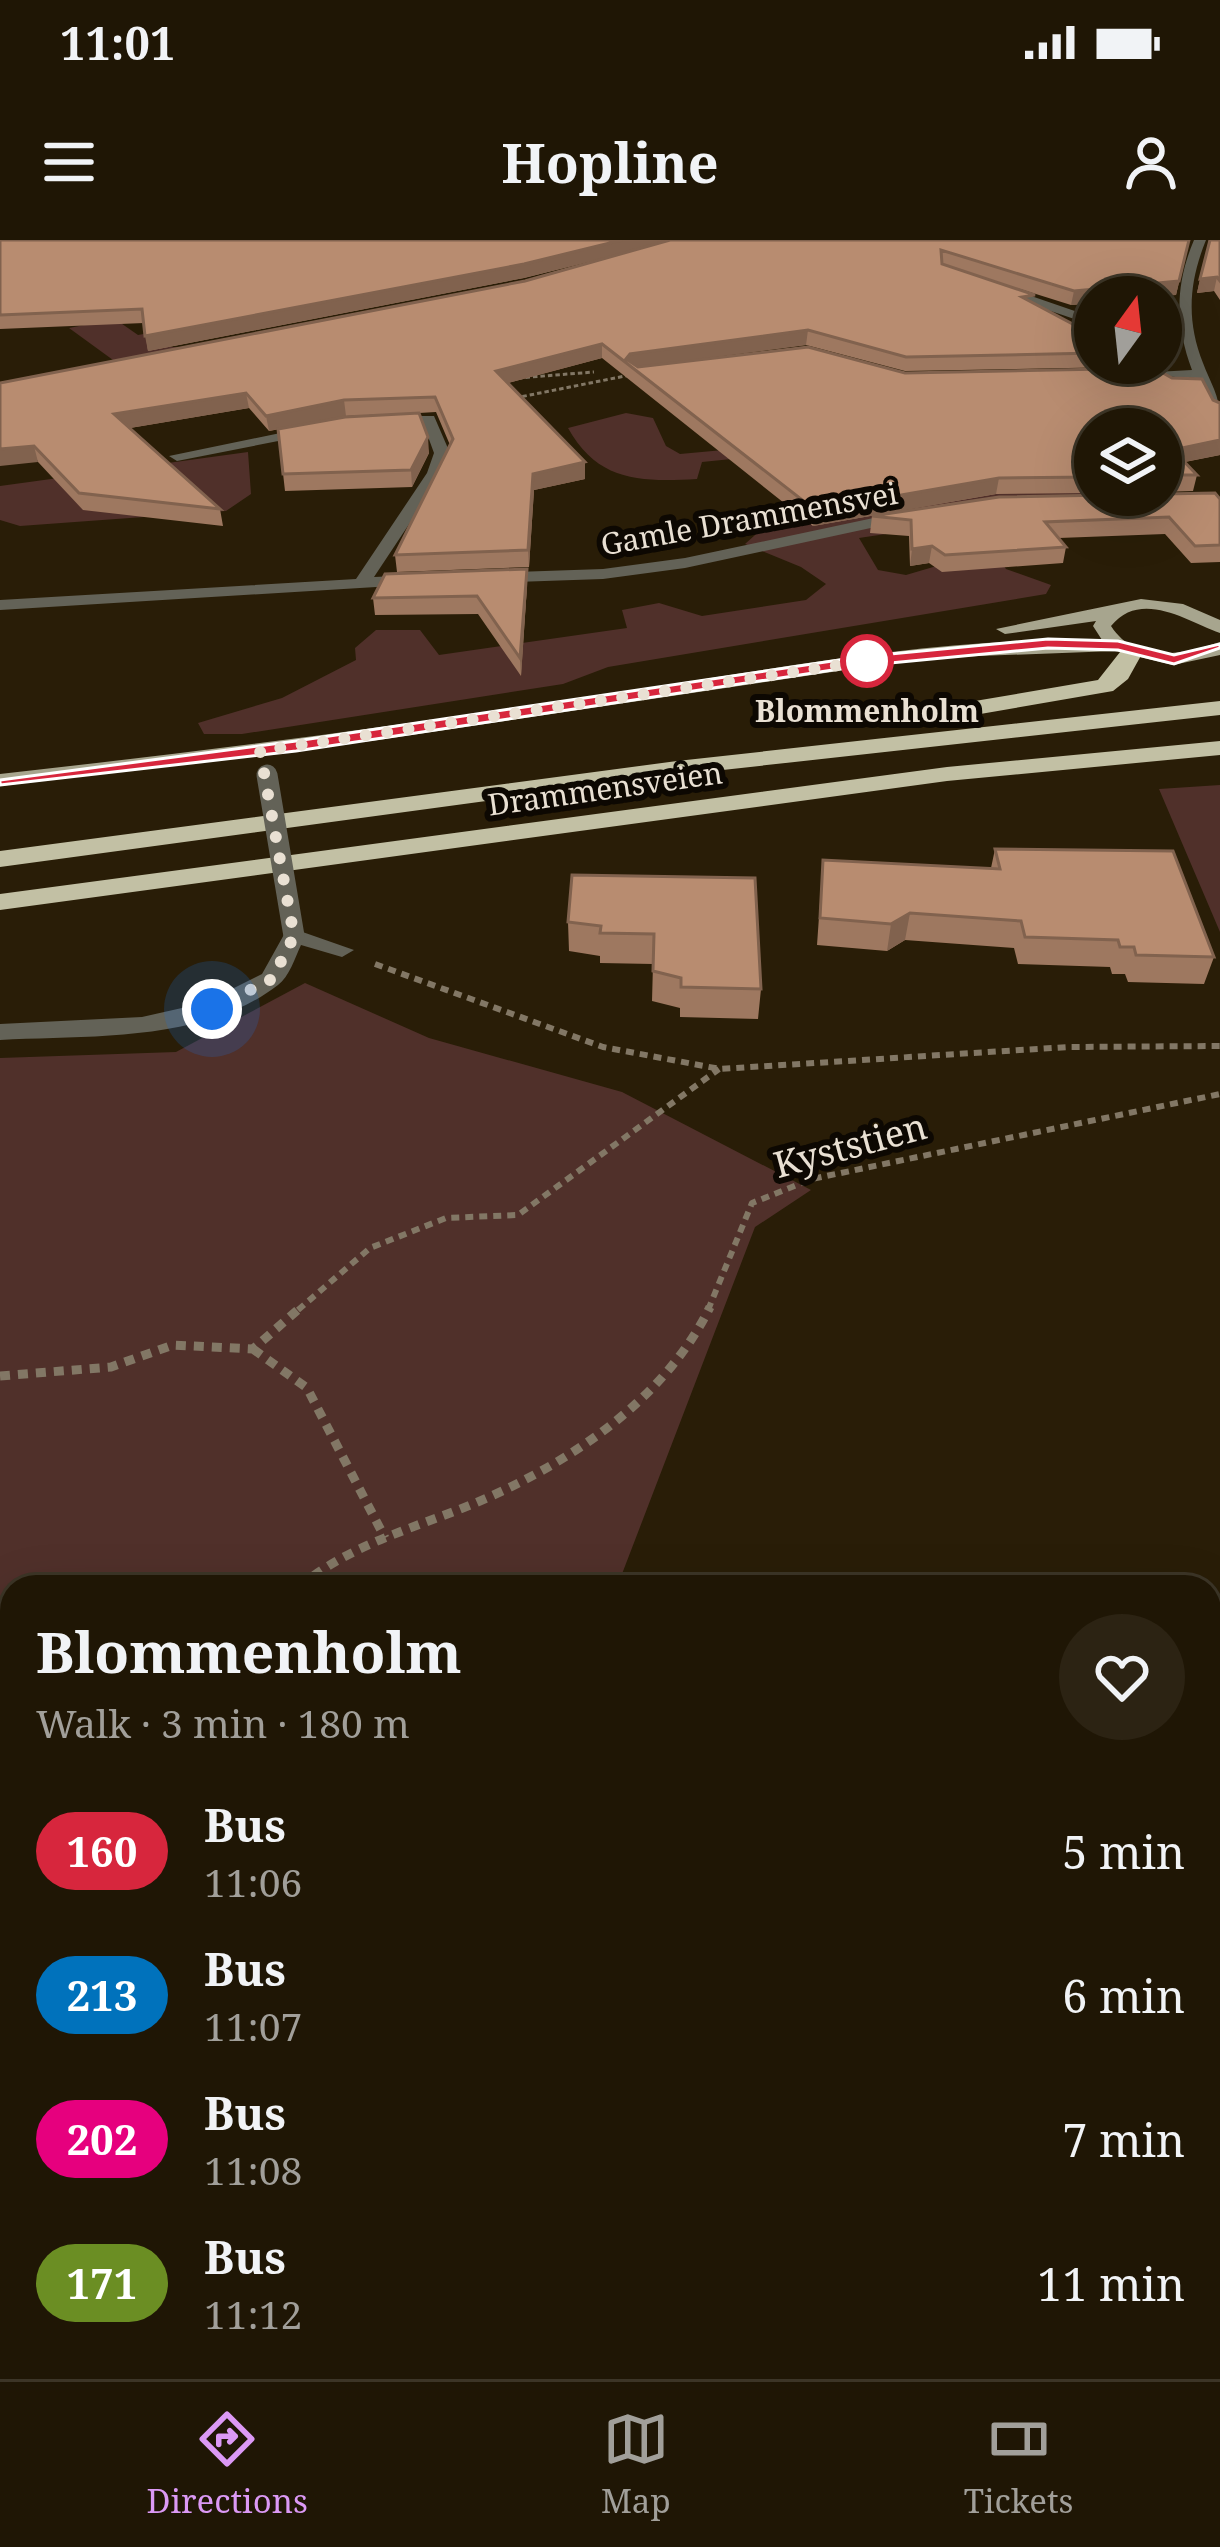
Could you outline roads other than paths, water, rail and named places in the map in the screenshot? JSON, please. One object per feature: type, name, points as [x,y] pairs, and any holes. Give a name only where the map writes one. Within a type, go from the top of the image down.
[{"type":"highway","points":[[677,768],[768,734],[1105,686],[1120,674],[1125,649]]},
{"type":"highway","name":"Drammensveien","points":[[0,859],[677,768],[1220,708]]},
{"type":"highway","name":"Drammensveien","points":[[0,902],[947,773],[1220,748]]},
{"type":"main road","points":[[859,662],[1008,628],[1220,600]]},
{"type":"main road","points":[[1159,606],[1196,613],[1220,628]]},
{"type":"main road","points":[[1110,614],[1103,633],[1125,649]]},
{"type":"main road","points":[[0,780],[260,751],[859,662],[1048,644],[1125,649],[1174,659],[1220,648]]},
{"type":"street","points":[[1200,240],[1182,292],[1181,343],[1220,413]]},
{"type":"street","points":[[990,286],[1074,315]]},
{"type":"street","points":[[1182,374],[1198,374]]},
{"type":"street","points":[[361,422],[429,418],[442,453],[435,473],[362,582]]},
{"type":"street","points":[[177,457],[329,427]]},
{"type":"street","name":"Gamle Drammensvei","points":[[472,578],[603,574],[685,563],[925,513]]},
{"type":"street","points":[[0,605],[450,579]]},
{"type":"street","points":[[0,1032],[142,1025],[212,1009],[272,979],[294,936],[260,751]]},
{"type":"street","points":[[294,936],[342,950]]},
{"type":"place","name":"Blommenholm","points":[[867,661]]}]
